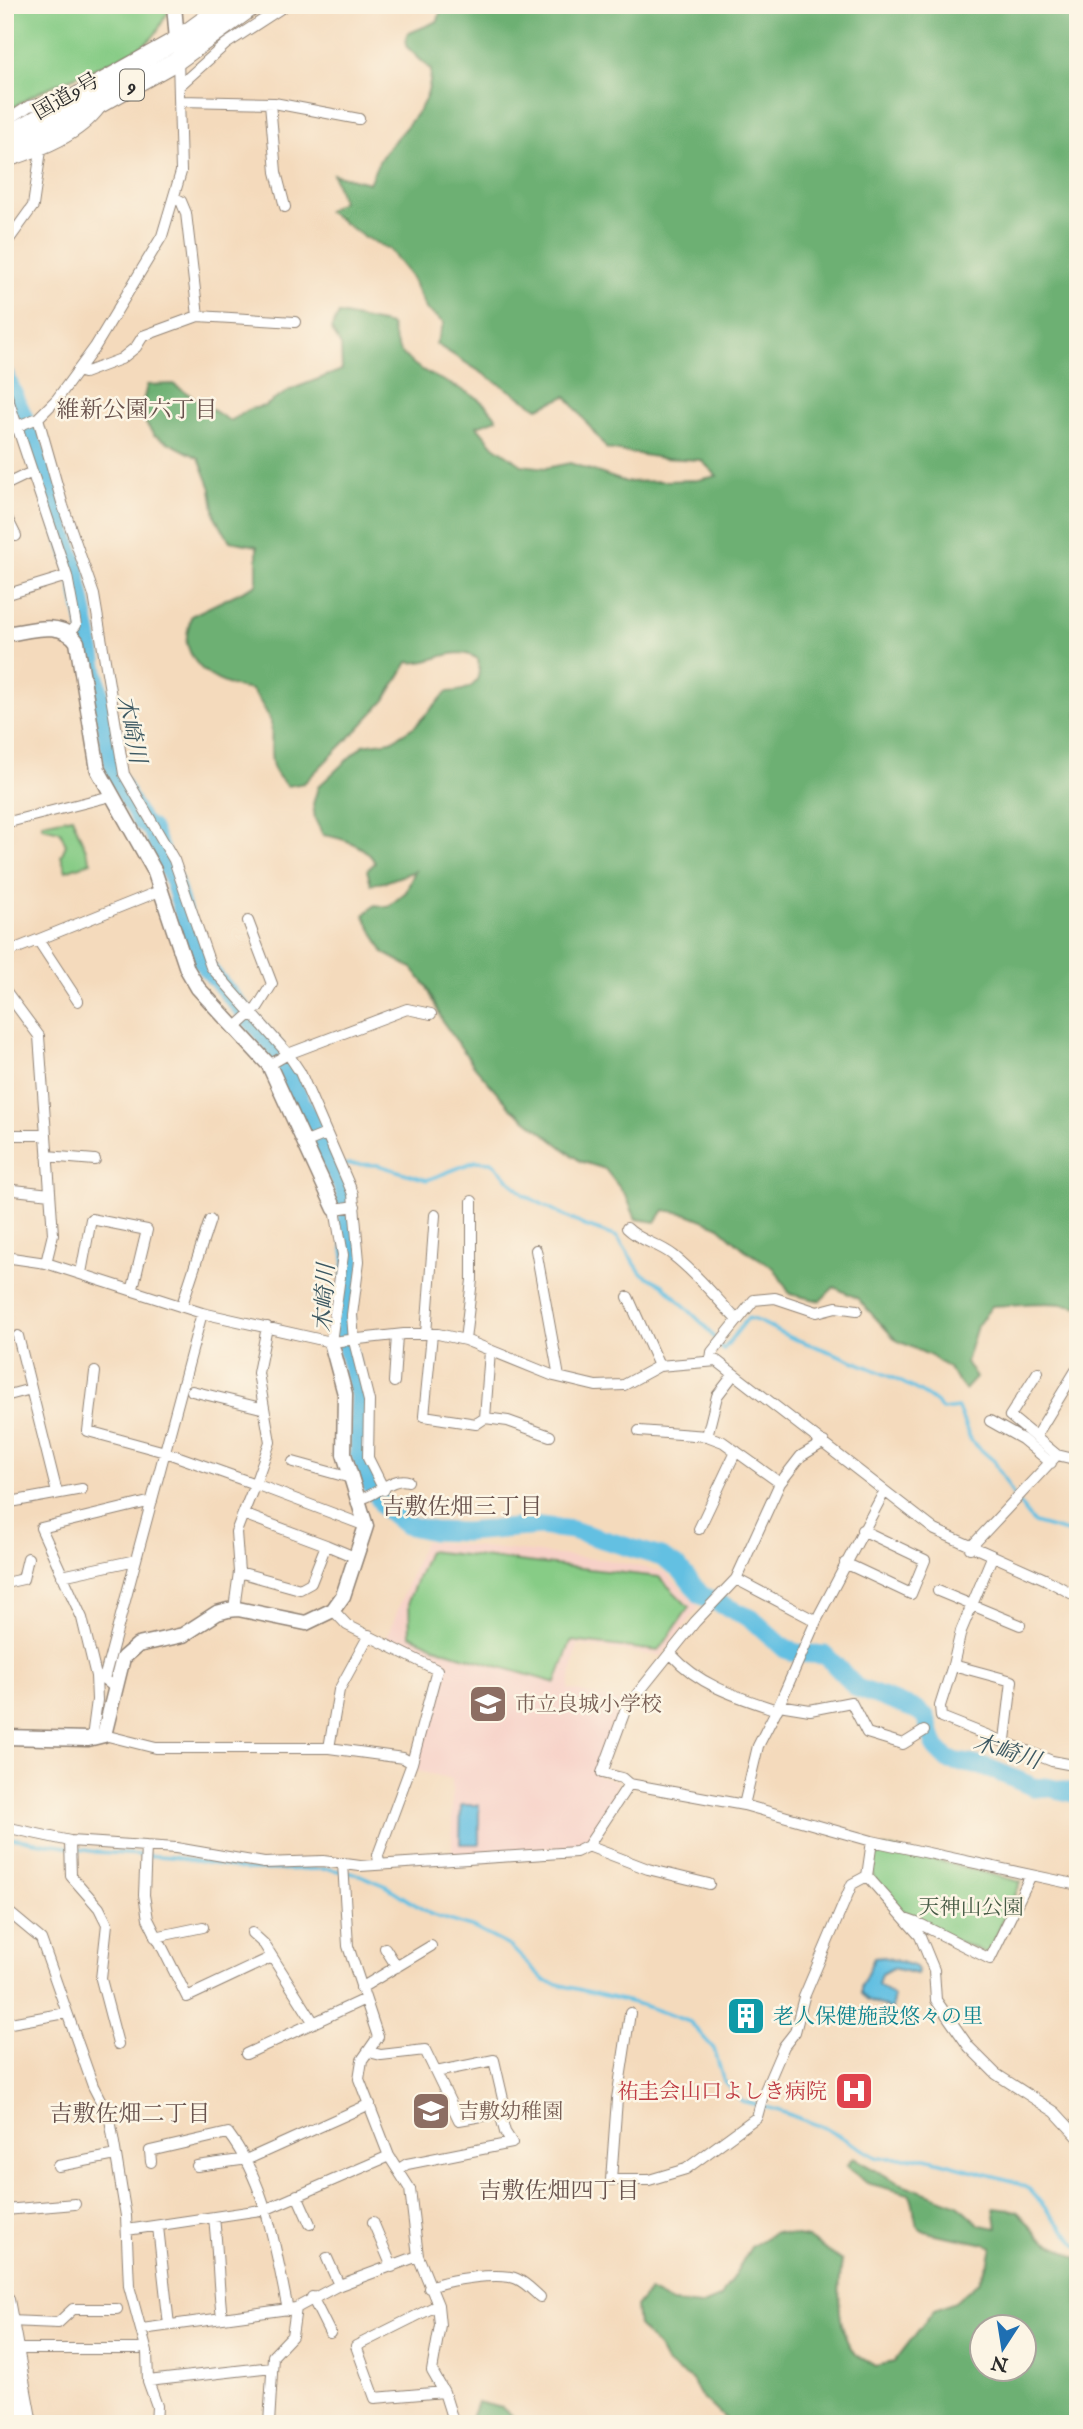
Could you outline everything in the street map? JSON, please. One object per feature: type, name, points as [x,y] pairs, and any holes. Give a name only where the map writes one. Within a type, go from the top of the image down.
[{"type":"highway","name":"国道9号","points":[[5,137],[177,40],[225,5]]},
{"type":"highway","name":"国道9号","points":[[5,157],[178,60],[254,5]]},
{"type":"highway","points":[[5,2300],[15,2349],[12,2368],[28,2424]]},
{"type":"street","points":[[5,431],[38,418],[57,399],[162,236],[181,172],[174,5]]},
{"type":"street","points":[[179,86],[226,44],[286,5]]},
{"type":"street","points":[[5,122],[29,106],[61,98],[73,99]]},
{"type":"street","points":[[5,162],[41,150],[92,119],[105,101]]},
{"type":"street","points":[[180,101],[270,103],[359,119]]},
{"type":"street","points":[[270,103],[276,172],[285,207]]},
{"type":"street","points":[[5,245],[33,206],[41,150]]},
{"type":"street","points":[[175,198],[181,201],[188,227],[198,316]]},
{"type":"street","points":[[77,371],[84,373],[121,359],[136,347],[143,336],[198,316],[295,321]]},
{"type":"street","points":[[5,390],[67,576],[76,625],[70,632]]},
{"type":"street","points":[[38,418],[63,506],[94,595],[124,774],[174,860],[211,967],[288,1054],[300,1072],[345,1173],[355,1206],[359,1261],[352,1315],[354,1341],[369,1401],[368,1458],[384,1490]]},
{"type":"street","points":[[5,485],[32,472]]},
{"type":"street","points":[[5,514],[16,536]]},
{"type":"street","points":[[5,595],[67,576]]},
{"type":"street","points":[[5,634],[56,627],[70,632],[77,642],[93,749],[111,796],[154,870],[178,950],[198,988],[269,1065],[335,1209],[343,1255],[331,1342],[345,1394],[344,1454],[360,1499],[366,1526],[343,1596],[333,1610],[306,1623],[234,1609],[217,1613],[183,1634],[138,1645],[123,1658],[105,1681],[97,1700],[98,1737]]},
{"type":"street","points":[[5,823],[111,796]]},
{"type":"street","points":[[5,953],[162,890]]},
{"type":"street","points":[[236,1027],[257,1008],[272,984],[248,921]]},
{"type":"street","points":[[38,940],[78,1001]]},
{"type":"street","points":[[5,990],[39,1036],[53,1234],[46,1263]]},
{"type":"street","points":[[269,1065],[288,1054],[407,1009],[431,1014]]},
{"type":"street","points":[[304,1143],[326,1134]]},
{"type":"street","points":[[5,1135],[46,1135]]},
{"type":"street","points":[[47,1156],[95,1160]]},
{"type":"street","points":[[5,1189],[50,1194]]},
{"type":"street","points":[[465,1340],[472,1280],[472,1201]]},
{"type":"street","points":[[335,1209],[355,1206]]},
{"type":"street","points":[[435,1215],[424,1416],[476,1423],[485,1418],[508,1421],[550,1436]]},
{"type":"street","points":[[80,1273],[91,1219],[147,1230],[133,1289]]},
{"type":"street","points":[[182,1305],[210,1220]]},
{"type":"street","points":[[627,1228],[638,1239],[656,1243],[676,1257],[737,1320]]},
{"type":"street","points":[[536,1250],[559,1377]]},
{"type":"street","points":[[5,1257],[46,1263],[202,1312],[331,1342],[429,1334],[465,1340],[559,1377],[612,1387],[624,1385],[659,1366],[711,1359],[824,1442],[935,1530],[970,1548],[1076,1593]]},
{"type":"street","points":[[628,1297],[659,1366]]},
{"type":"street","points":[[711,1359],[712,1352],[754,1300],[775,1298],[817,1312],[836,1307],[857,1310]]},
{"type":"street","points":[[98,1737],[105,1681],[202,1312]]},
{"type":"street","points":[[234,1609],[239,1572],[236,1532],[270,1442],[261,1408],[258,1373],[267,1327]]},
{"type":"street","points":[[394,1382],[397,1335]]},
{"type":"street","points":[[18,1336],[57,1493]]},
{"type":"street","points":[[485,1418],[490,1351]]},
{"type":"street","points":[[1036,1436],[1078,1367]]},
{"type":"street","points":[[95,1371],[88,1431],[165,1452],[366,1526]]},
{"type":"street","points":[[1038,1373],[1010,1416],[1036,1436],[1054,1459]]},
{"type":"street","points":[[707,1436],[717,1396],[734,1374]]},
{"type":"street","points":[[5,1396],[31,1389]]},
{"type":"street","points":[[192,1391],[261,1408]]},
{"type":"street","points":[[990,1421],[1054,1459],[1078,1460]]},
{"type":"street","points":[[639,1432],[707,1436],[736,1451],[780,1483]]},
{"type":"street","points":[[824,1442],[801,1456],[780,1483],[736,1579],[695,1622],[672,1655],[626,1708],[602,1773],[622,1778],[629,1784],[744,1805],[872,1841],[1030,1877],[1078,1885]]},
{"type":"street","points":[[699,1529],[736,1451]]},
{"type":"street","points":[[970,1548],[1054,1459]]},
{"type":"street","points":[[293,1462],[351,1478]]},
{"type":"street","points":[[360,1499],[384,1490],[394,1481],[408,1481]]},
{"type":"street","points":[[5,1503],[82,1489]]},
{"type":"street","points":[[744,1805],[758,1746],[778,1708],[816,1621],[884,1492]]},
{"type":"street","points":[[105,1681],[82,1618],[41,1528],[152,1501]]},
{"type":"street","points":[[243,1514],[357,1558]]},
{"type":"street","points":[[845,1563],[911,1594],[925,1560],[862,1530]]},
{"type":"street","points":[[239,1572],[300,1589],[312,1583],[326,1545]]},
{"type":"street","points":[[992,1557],[961,1631],[940,1706],[941,1717],[1005,1740],[1052,1761],[1073,1765]]},
{"type":"street","points":[[5,1583],[23,1579],[28,1558]]},
{"type":"street","points":[[62,1576],[136,1560]]},
{"type":"street","points":[[736,1579],[816,1621]]},
{"type":"street","points":[[938,1591],[1020,1625]]},
{"type":"street","points":[[333,1610],[347,1625],[437,1670],[412,1763],[378,1855],[379,1864]]},
{"type":"street","points":[[329,1748],[340,1690],[369,1635]]},
{"type":"street","points":[[672,1655],[688,1672],[723,1692],[778,1708],[810,1710],[851,1702],[867,1734],[903,1744],[924,1731]]},
{"type":"street","points":[[953,1665],[1012,1681],[1005,1740]]},
{"type":"street","points":[[5,1737],[98,1737],[156,1748],[329,1748],[402,1758],[412,1763]]},
{"type":"street","points":[[5,1827],[69,1841],[146,1846],[264,1863],[379,1864],[576,1852],[588,1846],[629,1784]]},
{"type":"street","points":[[69,1841],[71,1876],[99,1908],[107,1924],[101,1979],[118,2044]]},
{"type":"street","points":[[872,1841],[867,1876],[920,1936],[930,1956],[936,2000],[969,2047],[996,2074],[1055,2112],[1078,2137]]},
{"type":"street","points":[[146,1846],[144,1895],[155,1937],[187,1997],[272,1958]]},
{"type":"street","points":[[588,1846],[655,1872],[709,1885]]},
{"type":"street","points":[[343,1863],[348,1946],[379,2037],[359,2069],[359,2079],[389,2156],[399,2169],[413,2202],[418,2256],[438,2305],[440,2325],[432,2371],[444,2392],[454,2424]]},
{"type":"street","points":[[631,2013],[617,2099],[611,2180],[649,2180],[686,2169],[757,2117],[784,2046],[795,2032],[804,1997],[852,1884],[858,1878],[867,1876]]},
{"type":"street","points":[[905,1919],[922,1924],[990,1959],[1030,1877]]},
{"type":"street","points":[[5,1909],[41,1939],[93,2086],[110,2119],[127,2230],[129,2286],[142,2329],[148,2381],[157,2406],[156,2424]]},
{"type":"street","points":[[155,1937],[203,1927]]},
{"type":"street","points":[[252,1933],[272,1958],[314,2023]]},
{"type":"street","points":[[361,1988],[431,1946]]},
{"type":"street","points":[[385,1948],[397,1967]]},
{"type":"street","points":[[246,2054],[365,1999]]},
{"type":"street","points":[[5,2024],[66,2013]]},
{"type":"street","points":[[369,2052],[382,2055],[425,2050],[459,2120],[500,2113]]},
{"type":"street","points":[[399,2169],[407,2164],[512,2143],[505,2132],[500,2113],[503,2099],[494,2060],[436,2072]]},
{"type":"street","points":[[197,2166],[248,2159],[370,2104]]},
{"type":"street","points":[[151,2161],[150,2151],[228,2133],[248,2159],[267,2209],[292,2309],[292,2336],[273,2356],[270,2424]]},
{"type":"street","points":[[58,2166],[116,2155]]},
{"type":"street","points":[[127,2230],[267,2209],[389,2156]]},
{"type":"street","points":[[297,2195],[310,2224]]},
{"type":"street","points":[[5,2210],[75,2204]]},
{"type":"street","points":[[214,2218],[220,2266],[218,2288],[222,2318]]},
{"type":"street","points":[[373,2222],[392,2267]]},
{"type":"street","points":[[158,2227],[169,2325]]},
{"type":"street","points":[[142,2329],[292,2309],[339,2285],[418,2256]]},
{"type":"street","points":[[327,2258],[339,2285]]},
{"type":"street","points":[[429,2288],[464,2279],[509,2277],[525,2284],[540,2297]]},
{"type":"street","points":[[312,2297],[330,2333]]},
{"type":"street","points":[[438,2305],[356,2346],[375,2398],[444,2392]]},
{"type":"street","points":[[9,2321],[58,2323],[73,2309],[117,2309]]},
{"type":"street","points":[[15,2349],[139,2349]]},
{"type":"street","points":[[148,2381],[272,2367]]},
{"type":"shaded area","points":[[424,1541],[607,1560],[665,1572],[699,1607],[662,1656],[578,1645],[568,1689],[624,1703],[597,1776],[618,1781],[613,1796],[586,1840],[579,1846],[452,1854],[452,1779],[413,1770],[431,1714],[440,1702],[448,1665],[387,1638]]},
{"type":"green space","points":[[5,5],[175,5],[146,43],[111,62],[38,93],[5,114]]},
{"type":"green space","points":[[442,5],[1078,5],[1078,1307],[1047,1303],[992,1306],[977,1326],[966,1362],[976,1378],[965,1390],[948,1368],[931,1356],[896,1340],[857,1298],[834,1287],[820,1301],[790,1294],[774,1268],[744,1249],[718,1226],[688,1214],[664,1210],[656,1222],[636,1219],[626,1196],[605,1169],[580,1161],[510,1107],[475,1067],[443,1022],[427,987],[412,968],[384,953],[364,915],[375,905],[388,907],[406,892],[415,871],[371,884],[367,870],[375,863],[372,857],[360,847],[323,835],[315,819],[313,804],[318,787],[363,745],[391,741],[415,726],[447,692],[473,685],[478,675],[478,659],[460,653],[408,662],[385,700],[359,728],[304,783],[288,786],[280,779],[272,764],[270,720],[252,690],[212,677],[191,655],[187,634],[191,616],[257,584],[257,546],[230,541],[215,517],[211,489],[199,458],[154,435],[140,415],[147,385],[173,384],[230,421],[250,409],[265,406],[290,390],[342,370],[341,346],[331,329],[339,314],[391,325],[398,348],[411,362],[465,391],[488,408],[497,419],[477,426],[494,446],[522,465],[546,468],[570,463],[626,482],[698,480],[717,476],[701,460],[661,458],[607,449],[566,396],[538,408],[436,344],[444,323],[426,309],[412,278],[389,249],[364,237],[327,211],[342,201],[333,174],[369,183],[381,158],[420,108],[430,85],[431,70],[406,46],[407,34],[438,21]]},
{"type":"green space","points":[[72,817],[91,862],[66,871],[61,856],[66,845],[60,831],[42,827],[42,823]]},
{"type":"green space","points":[[428,1551],[659,1577],[689,1607],[659,1651],[571,1641],[556,1683],[445,1651],[410,1635],[409,1599]]},
{"type":"green space","name":"天神山公園","points":[[884,1847],[1021,1882],[988,1954],[926,1928],[890,1903],[873,1875],[872,1865],[876,1855]]},
{"type":"green space","points":[[853,2158],[897,2182],[958,2205],[980,2225],[997,2228],[994,2208],[1018,2211],[1039,2237],[1078,2258],[1078,2424],[731,2424],[700,2395],[692,2380],[667,2364],[658,2347],[638,2326],[636,2307],[649,2291],[672,2303],[700,2306],[721,2297],[751,2247],[775,2232],[807,2238],[842,2261],[839,2295],[841,2318],[852,2350],[875,2366],[894,2362],[934,2310],[955,2302],[978,2282],[989,2261],[992,2247],[922,2230],[916,2222],[909,2194],[867,2183],[846,2166]]},
{"type":"green space","points":[[477,2402],[502,2408],[516,2419],[517,2424],[469,2424]]},
{"type":"water","points":[[461,1805],[479,1805],[479,1844],[460,1844]]},
{"type":"water","points":[[884,1957],[916,1967],[918,1971],[917,1974],[892,1968],[881,1974],[878,1984],[893,1996],[892,2010],[868,2000],[861,1994],[861,1987],[874,1958]]},
{"type":"waterway","name":"木崎川","points":[[5,375],[28,427],[75,567],[115,775],[141,821],[151,829],[174,882],[192,943],[201,961],[275,1048],[344,1190],[352,1259],[343,1333],[359,1396],[359,1453],[371,1485],[385,1508],[406,1525],[433,1531],[465,1532],[540,1526],[572,1530],[661,1557],[679,1568],[701,1595],[752,1619],[785,1649],[797,1653],[825,1655],[857,1688],[917,1710],[925,1716],[936,1748],[948,1760],[986,1767],[1036,1788],[1046,1787],[1078,1794]]},
{"type":"waterway","points":[[334,1167],[349,1164],[378,1165],[427,1180],[476,1161],[492,1162],[524,1195],[583,1225],[617,1237],[641,1273],[663,1285],[705,1326],[723,1350],[748,1318],[897,1380],[934,1401],[942,1410],[958,1408],[971,1441],[994,1461],[1015,1498],[1034,1523],[1078,1535]]},
{"type":"waterway","points":[[5,1837],[97,1852],[173,1857],[248,1870],[329,1869],[360,1875],[386,1886],[430,1914],[474,1928],[511,1947],[545,1981],[642,2005],[690,2022],[714,2049],[724,2081],[742,2101],[777,2110],[825,2128],[878,2158],[926,2158],[1013,2181],[1029,2189],[1078,2246]]},
{"type":"place","name":"市立良城小学校","points":[[488,1704]]},
{"type":"place","name":"老人保健施設悠々の里","points":[[746,2016]]},
{"type":"place","name":"祐圭会山口よしき病院","points":[[854,2091]]},
{"type":"place","name":"吉敷幼稚園","points":[[431,2111]]},
{"type":"district","name":"維新公園六丁目","points":[[137,409]]},
{"type":"district","name":"吉敷佐畑三丁目","points":[[462,1506]]},
{"type":"district","name":"吉敷佐畑二丁目","points":[[130,2113]]},
{"type":"district","name":"吉敷佐畑四丁目","points":[[559,2190]]}]
